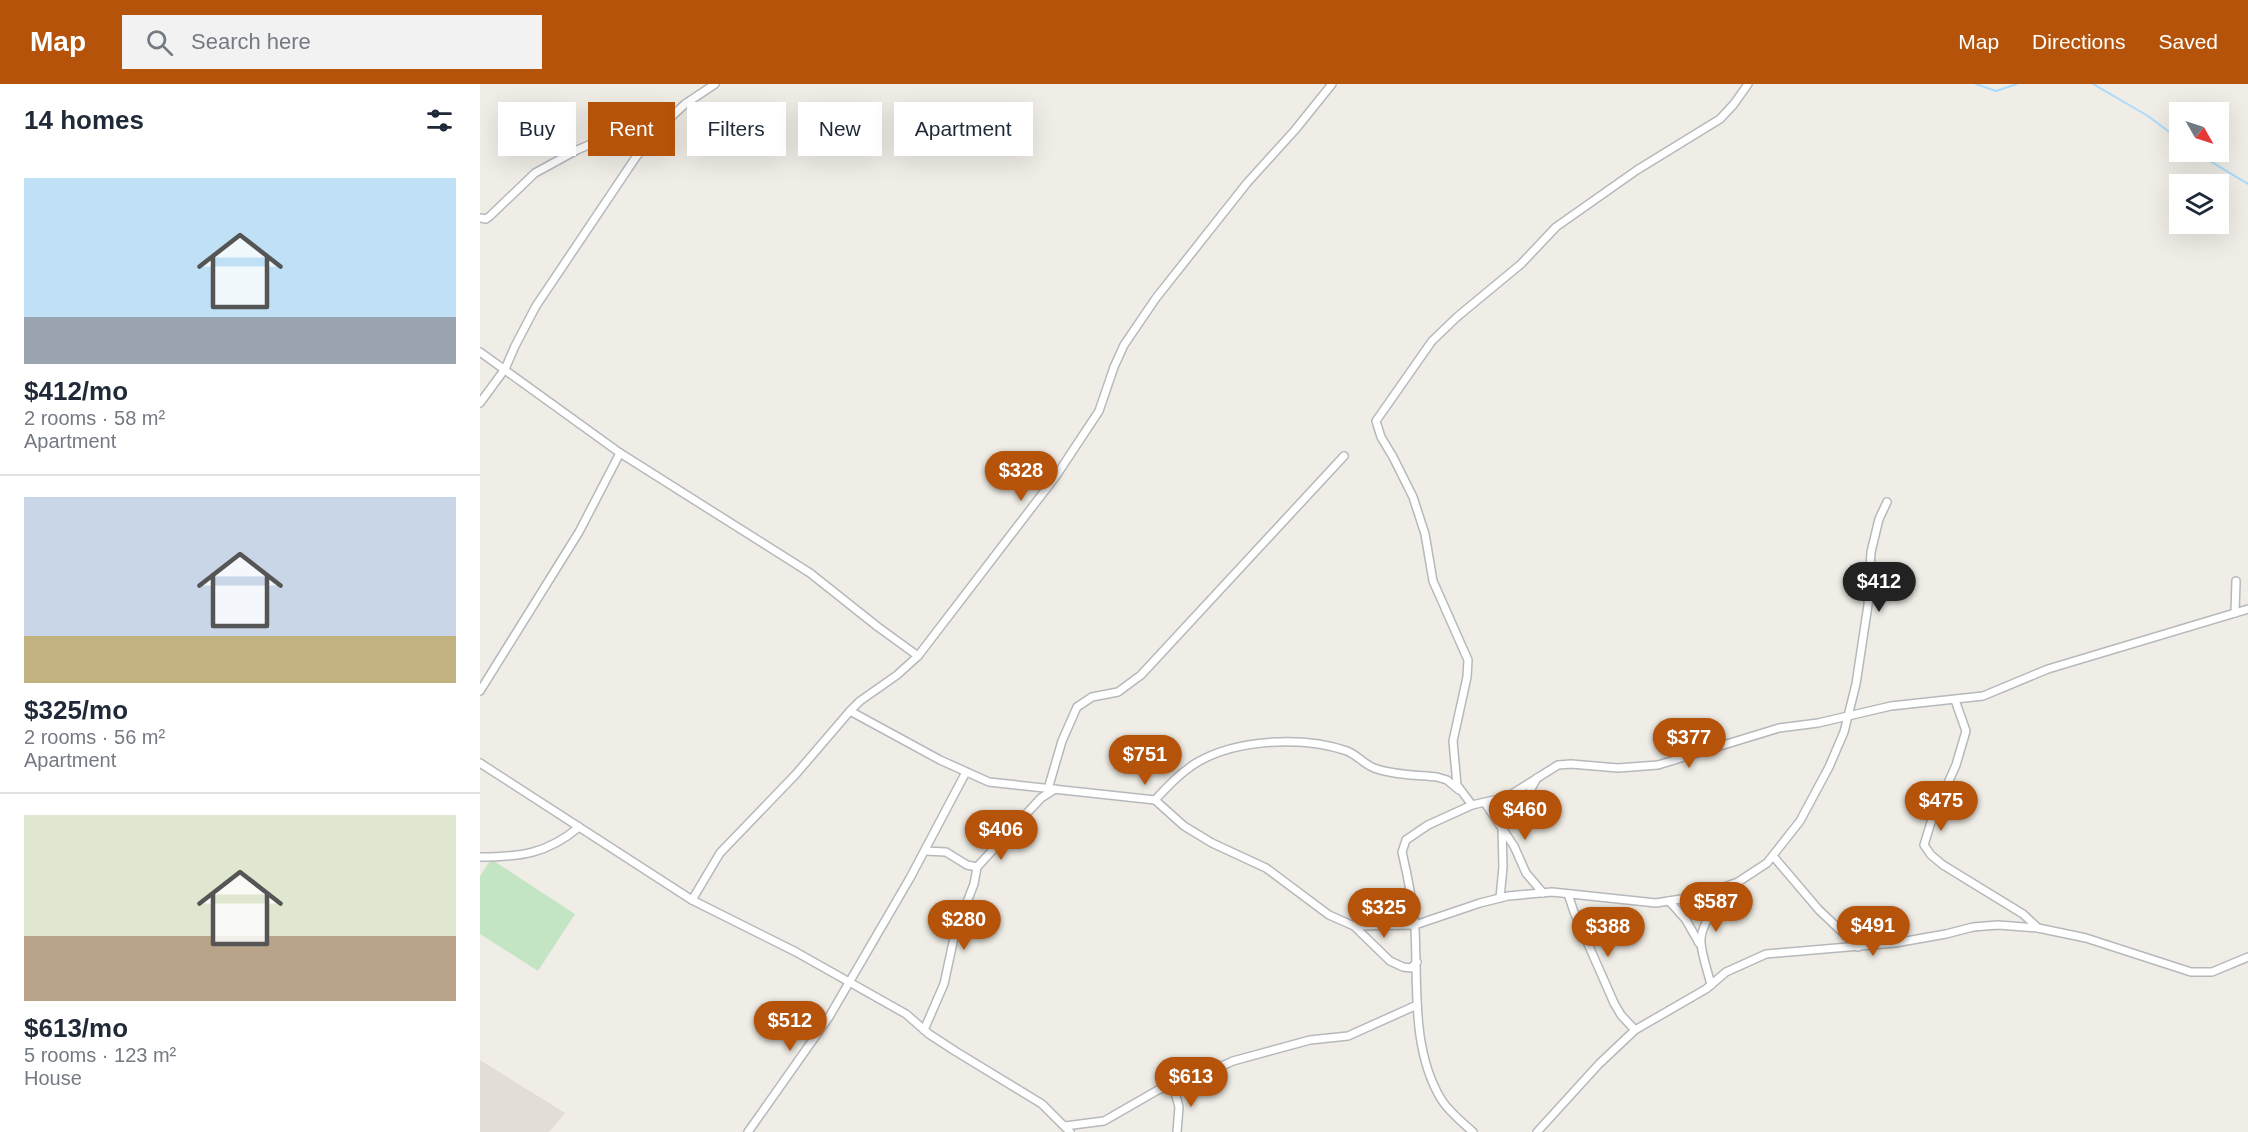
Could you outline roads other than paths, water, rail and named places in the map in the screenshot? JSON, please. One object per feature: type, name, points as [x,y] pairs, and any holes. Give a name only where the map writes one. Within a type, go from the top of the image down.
[{"type":"street","points":[[675,113],[715,84]]},
{"type":"street","points":[[692,900],[720,853],[796,774],[850,711],[918,656],[1056,477],[1099,411],[1124,345],[1156,298],[1247,183],[1295,130],[1332,84]]},
{"type":"street","points":[[1461,792],[1455,773],[1453,741],[1467,677],[1468,660],[1433,582],[1425,534],[1413,497],[1381,437],[1376,421],[1432,341],[1456,317],[1521,264],[1556,227],[1637,170],[1720,119],[1748,84]]},
{"type":"street","points":[[480,218],[486,219],[490,216],[535,173],[588,145]]},
{"type":"street","points":[[480,403],[505,369],[536,306],[637,156]]},
{"type":"street","points":[[480,352],[620,453],[787,558],[918,656]]},
{"type":"street","points":[[480,691],[579,532],[620,453]]},
{"type":"street","points":[[924,1030],[944,984],[954,937],[974,884],[977,867],[1051,789],[1062,741],[1080,704],[1097,695],[1118,692],[1146,671],[1244,561],[1344,456]]},
{"type":"street","points":[[1354,926],[1414,925],[1500,898],[1542,893],[1642,902],[1669,901],[1706,894],[1751,875],[1773,856],[1809,805],[1829,767],[1848,716],[1856,684],[1868,605],[1871,552],[1877,527],[1887,502]]},
{"type":"street","points":[[2235,613],[2236,581]]},
{"type":"street","points":[[1473,1132],[1442,1101],[1431,1080],[1422,1042],[1417,1005],[1414,925],[1402,852],[1404,842],[1428,825],[1472,806],[1507,797],[1538,776],[1564,764],[1618,768],[1658,765],[1779,728],[1908,704],[1955,700],[1996,692],[2048,669],[2248,609]]},
{"type":"street","points":[[1955,700],[1966,731],[1956,765],[1932,819],[1924,845],[1931,855],[1943,865],[2023,914],[2038,928]]},
{"type":"street","points":[[850,711],[966,772],[995,784],[1155,800],[1184,826],[1212,843],[1266,868],[1329,915],[1354,926],[1390,961],[1411,968],[1417,962]]},
{"type":"street","points":[[1155,800],[1179,775],[1197,762],[1226,751],[1267,743],[1310,744],[1346,751],[1376,769],[1444,779],[1461,792],[1472,806]]},
{"type":"street","points":[[480,763],[692,900],[796,952],[906,1014],[924,1030],[1039,1102],[1068,1129],[1111,1118],[1135,1102],[1233,1061],[1310,1040],[1348,1036],[1417,1005]]},
{"type":"street","points":[[748,1132],[829,1017],[925,851],[966,772]]},
{"type":"street","points":[[1500,898],[1503,867],[1502,828],[1527,796],[1538,776]]},
{"type":"street","points":[[1485,803],[1514,846],[1526,873],[1542,893]]},
{"type":"street","points":[[480,857],[508,857],[539,851],[562,842],[579,827]]},
{"type":"street","points":[[925,851],[946,852],[977,867]]},
{"type":"street","points":[[1773,856],[1819,910],[1858,947]]},
{"type":"street","points":[[1712,985],[1701,945],[1701,935],[1733,884]]},
{"type":"street","points":[[1568,894],[1614,1003],[1621,1015],[1635,1029]]},
{"type":"street","points":[[1669,901],[1686,921],[1701,945]]},
{"type":"street","points":[[1537,1132],[1599,1064],[1635,1029],[1712,985],[1726,972],[1766,954],[1858,947],[1923,939],[1986,925],[2017,925],[2086,938],[2191,972],[2212,972],[2248,957]]},
{"type":"street","points":[[1173,1085],[1179,1107],[1177,1132]]},
{"type":"waterway","points":[[1976,84],[1996,91],[2017,84]]},
{"type":"waterway","points":[[2093,84],[2148,116],[2169,132]]},
{"type":"waterway","points":[[2212,162],[2248,184]]}]
